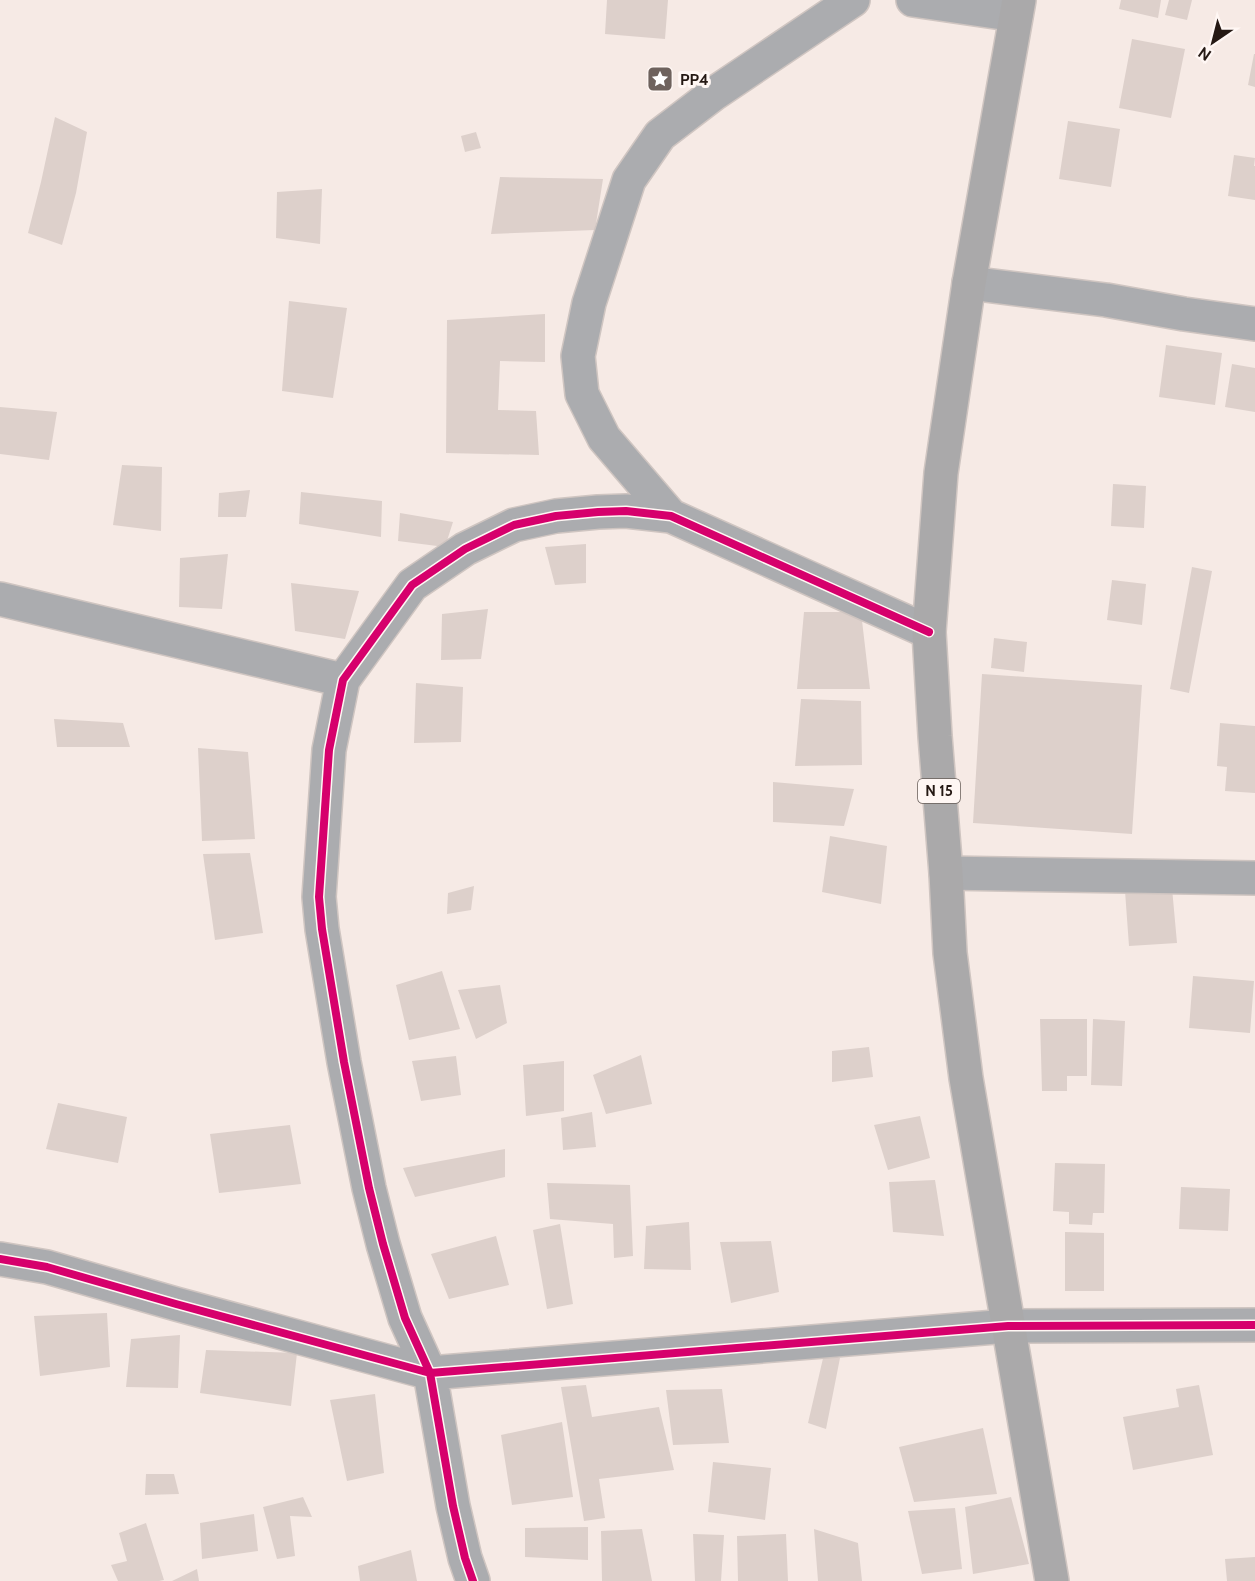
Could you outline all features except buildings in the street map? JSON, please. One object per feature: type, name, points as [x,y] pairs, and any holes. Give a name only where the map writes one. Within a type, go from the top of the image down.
[{"type":"highway","name":"N 15","points":[[1018,8],[969,283],[941,473],[929,632],[950,953],[966,1078],[1052,1581]]},
{"type":"street","points":[[671,516],[604,438],[582,394],[578,356],[589,303],[629,180],[660,135],[715,93],[853,0]]},
{"type":"street","points":[[913,0],[1018,8]]},
{"type":"street","points":[[969,283],[1106,300],[1255,324]]},
{"type":"street","points":[[473,1581],[453,1506],[430,1373],[405,1318],[369,1188],[344,1062],[322,929],[319,897],[329,750],[343,681],[412,585],[465,549],[514,525],[556,516],[598,512],[626,511],[671,516],[929,632]]},
{"type":"street","points":[[0,599],[343,681]]},
{"type":"street","points":[[946,873],[1255,878]]},
{"type":"street","points":[[0,1259],[47,1267],[430,1373],[1008,1326],[1255,1325]]},
{"type":"cycle path","points":[[473,1581],[465,1558],[453,1506],[430,1373],[405,1318],[369,1188],[344,1062],[322,929],[319,897],[329,750],[343,680],[412,585],[465,549],[514,525],[556,516],[598,512],[626,511],[671,516],[929,632]]},
{"type":"cycle path","points":[[0,1259],[47,1267],[430,1373],[1008,1326],[1255,1325]]},
{"type":"place","name":"PP4","points":[[660,79]]}]
